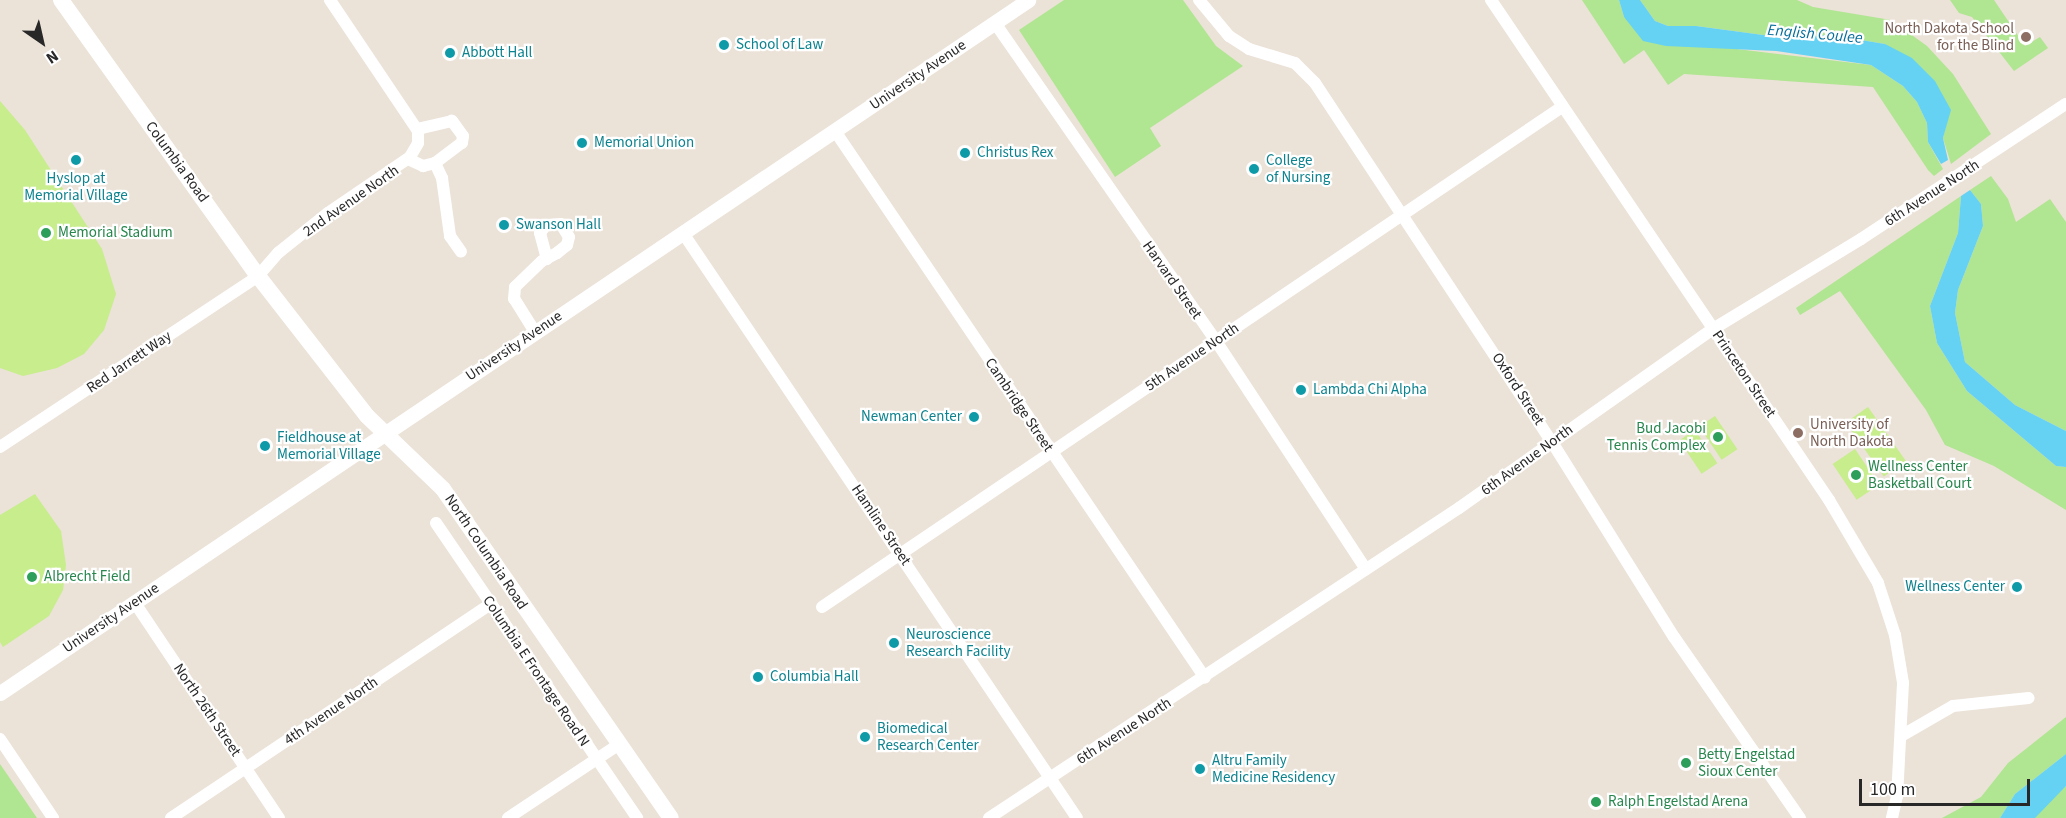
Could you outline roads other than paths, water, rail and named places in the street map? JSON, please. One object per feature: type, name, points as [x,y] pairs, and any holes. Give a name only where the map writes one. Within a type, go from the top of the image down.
[{"type":"main road","name":"Columbia Road","points":[[60,0],[258,276]]},
{"type":"main road","name":"Columbia Road","points":[[66,0],[96,49]]},
{"type":"main road","name":"North Columbia Road","points":[[258,276],[382,434],[442,489],[671,818]]},
{"type":"street","points":[[330,0],[417,129],[452,121],[462,129],[462,143],[435,163],[423,166],[408,159]]},
{"type":"street","name":"University Avenue","points":[[0,693],[1028,0]]},
{"type":"street","name":"Oxford Street","points":[[1199,0],[1229,36],[1249,49],[1295,63],[1315,83],[1552,442],[1674,637],[1800,818]]},
{"type":"street","name":"Princeton Street","points":[[1491,0],[1830,500],[1878,583],[1900,661],[1902,736],[1898,796],[1892,818]]},
{"type":"street","name":"Harvard Street","points":[[994,23],[1216,341],[1366,569]]},
{"type":"street","name":"6th Avenue North","points":[[989,818],[1205,678],[1552,442],[1713,329],[1861,239],[2066,104]]},
{"type":"street","name":"5th Avenue North","points":[[822,607],[1562,107]]},
{"type":"street","name":"2nd Avenue North","points":[[258,276],[278,253],[328,213],[408,159],[418,143],[417,129]]},
{"type":"street","name":"Cambridge Street","points":[[835,131],[1205,678]]},
{"type":"street","points":[[435,163],[441,178],[450,236],[460,252]]},
{"type":"street","name":"Hamline Street","points":[[683,233],[1077,818]]},
{"type":"street","points":[[535,332],[514,299],[515,287],[547,259]]},
{"type":"street","name":"Red Jarrett Way","points":[[0,447],[258,276]]},
{"type":"street","name":"Columbia E Frontage Road N","points":[[436,523],[637,818]]},
{"type":"street","name":"North 26th Street","points":[[135,603],[279,818]]},
{"type":"street","name":"4th Avenue North","points":[[171,818],[491,604]]},
{"type":"street","points":[[1902,736],[1953,705],[2029,698]]},
{"type":"street","points":[[0,739],[53,818]]},
{"type":"street","points":[[508,818],[618,745]]},
{"type":"water","points":[[1619,0],[1640,0],[1655,21],[1668,26],[1696,26],[1785,38],[1831,35],[1885,44],[1912,58],[1935,81],[1951,110],[1943,138],[1948,160],[1941,164],[1928,142],[1927,123],[1917,102],[1903,86],[1871,65],[1776,51],[1666,46],[1643,41],[1624,17]]},
{"type":"water","points":[[1970,190],[1981,204],[1983,226],[1958,290],[1955,313],[1965,362],[2015,405],[2066,431],[2066,467],[2056,466],[1967,391],[1937,343],[1930,306],[1958,233],[1961,196]]},
{"type":"water","points":[[2066,754],[2066,786],[2035,818],[2000,818],[2015,794]]},
{"type":"place","name":"North Dakota School for the Blind","points":[[2026,37]]},
{"type":"place","name":"School of Law","points":[[724,45]]},
{"type":"place","name":"Abbott Hall","points":[[450,53]]},
{"type":"place","name":"Memorial Union","points":[[582,143]]},
{"type":"place","name":"Christus Rex","points":[[965,153]]},
{"type":"place","name":"Hyslop at Memorial Village","points":[[76,160]]},
{"type":"place","name":"College of Nursing","points":[[1254,169]]},
{"type":"place","name":"Swanson Hall","points":[[504,225]]},
{"type":"place","name":"Memorial Stadium","points":[[46,233]]},
{"type":"place","name":"Lambda Chi Alpha","points":[[1301,390]]},
{"type":"place","name":"Newman Center","points":[[974,417]]},
{"type":"place","name":"University of North Dakota","points":[[1798,433]]},
{"type":"place","name":"Bud Jacobi Tennis Complex","points":[[1718,437]]},
{"type":"place","name":"Fieldhouse at Memorial Village","points":[[265,446]]},
{"type":"place","name":"Wellness Center Basketball Court","points":[[1856,475]]},
{"type":"place","name":"Albrecht Field","points":[[32,577]]},
{"type":"place","name":"Wellness Center","points":[[2017,587]]},
{"type":"place","name":"Neuroscience Research Facility","points":[[894,643]]},
{"type":"place","name":"Columbia Hall","points":[[758,677]]},
{"type":"place","name":"Biomedical Research Center","points":[[865,737]]},
{"type":"place","name":"Betty Engelstad Sioux Center","points":[[1686,763]]},
{"type":"place","name":"Altru Family Medicine Residency","points":[[1200,769]]},
{"type":"place","name":"Ralph Engelstad Arena","points":[[1596,802]]},
{"type":"water label","name":"English Coulee","points":[[1815,34]]}]
